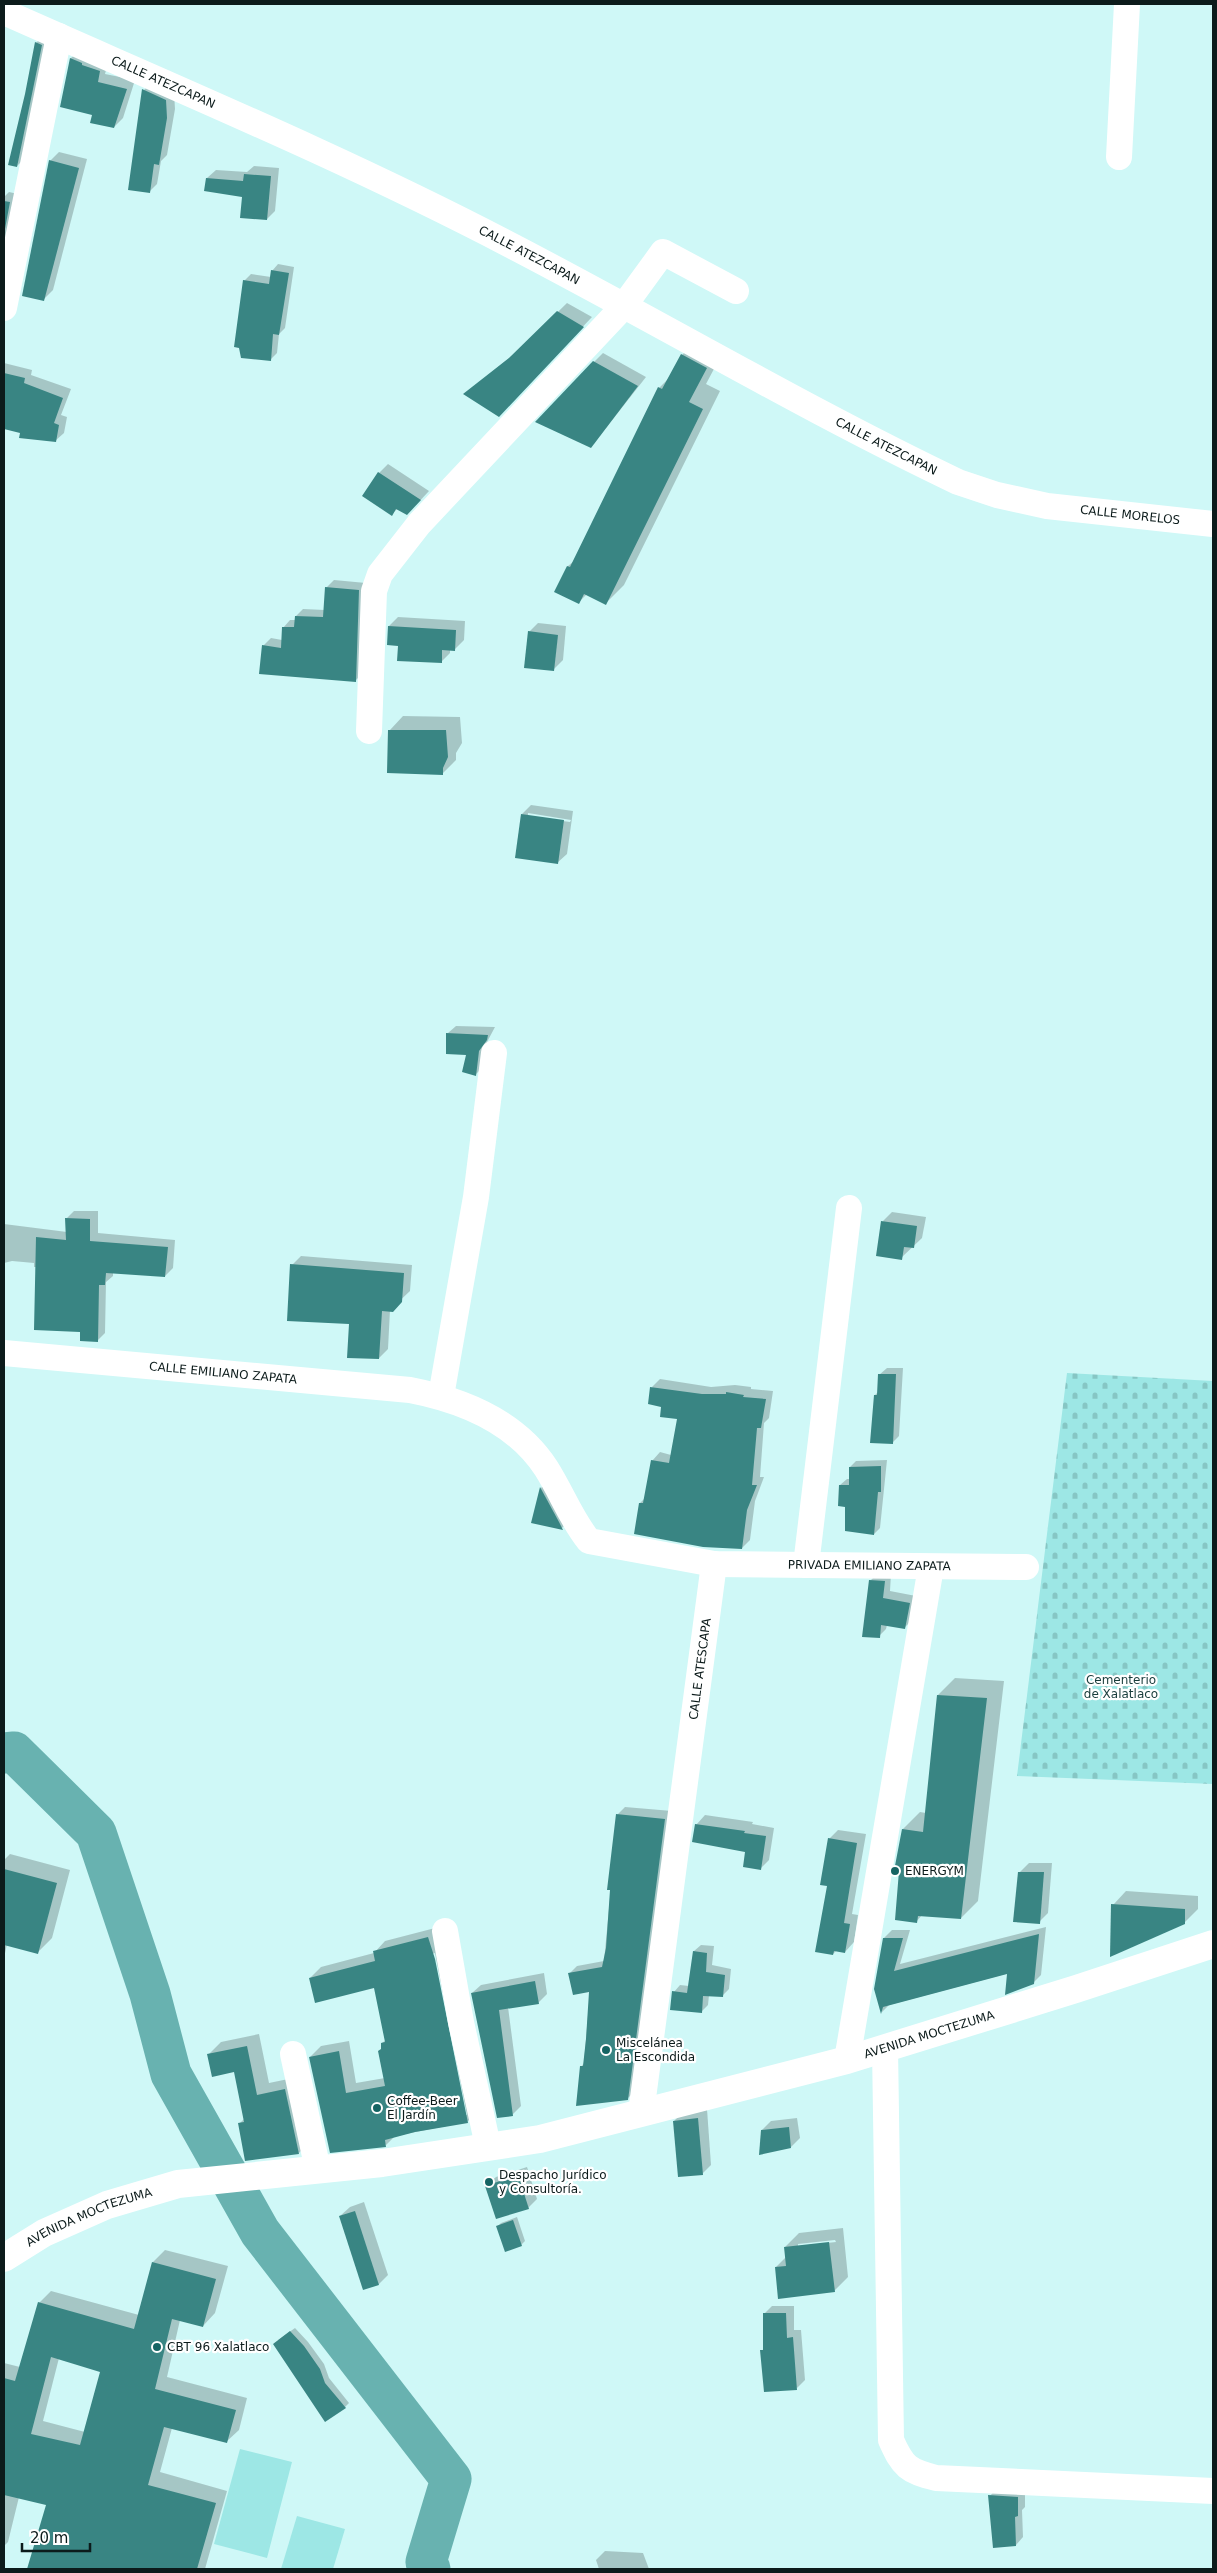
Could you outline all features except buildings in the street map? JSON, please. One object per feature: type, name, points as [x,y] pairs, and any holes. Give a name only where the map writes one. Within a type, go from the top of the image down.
[{"type":"main road","name":"AVENIDA MOCTEZUMA","points":[[4,2258],[44,2233],[107,2205],[178,2184],[382,2163],[540,2139],[847,2060],[1213,1944]]},
{"type":"street","points":[[1119,157],[1127,4]]},
{"type":"street","name":"CALLE ATEZCAPAN","points":[[4,12],[288,136],[514,247],[622,307],[958,482],[997,495],[1047,506]]},
{"type":"street","points":[[4,308],[59,36]]},
{"type":"street","points":[[369,731],[374,591],[380,574],[419,524],[622,307],[663,252],[736,291]]},
{"type":"street","name":"CALLE MORELOS","points":[[1047,506],[1213,524]]},
{"type":"street","points":[[494,1054],[476,1197],[442,1396],[489,1416],[522,1438],[546,1468],[575,1524],[589,1541],[714,1564]]},
{"type":"street","points":[[806,1565],[849,1208]]},
{"type":"street","name":"CALLE EMILIANO ZAPATA","points":[[4,1353],[410,1390],[442,1396]]},
{"type":"street","name":"PRIVADA EMILIANO ZAPATA","points":[[714,1564],[1026,1567]]},
{"type":"street","name":"CALLE ATESCAPA","points":[[642,2113],[714,1564]]},
{"type":"street","points":[[847,2060],[931,1566]]},
{"type":"street","points":[[445,1931],[461,2022],[488,2146]]},
{"type":"street","points":[[885,2048],[892,2440],[901,2462],[915,2473],[936,2478],[1213,2491]]},
{"type":"street","points":[[293,2054],[318,2170]]},
{"type":"green space","name":"Cementerio de Xalatlaco","points":[[1067,1373],[1213,1381],[1213,1784],[1017,1776]]},
{"type":"green space","points":[[240,2449],[292,2462],[267,2558],[214,2544]]},
{"type":"green space","points":[[297,2516],[345,2529],[333,2569],[281,2569]]},
{"type":"waterway","points":[[4,1753],[14,1752],[96,1833],[150,1994],[171,2074],[260,2232],[451,2479],[426,2562],[430,2569]]},
{"type":"place","name":"ENERGYM","points":[[895,1871]]},
{"type":"place","name":"Miscelánea La Escondida","points":[[606,2050]]},
{"type":"place","name":"Coffee-Beer El Jardín","points":[[377,2108]]},
{"type":"place","name":"Despacho Jurídico y Consultoría.","points":[[489,2182]]},
{"type":"place","name":"CBT 96 Xalatlaco","points":[[157,2347]]}]
